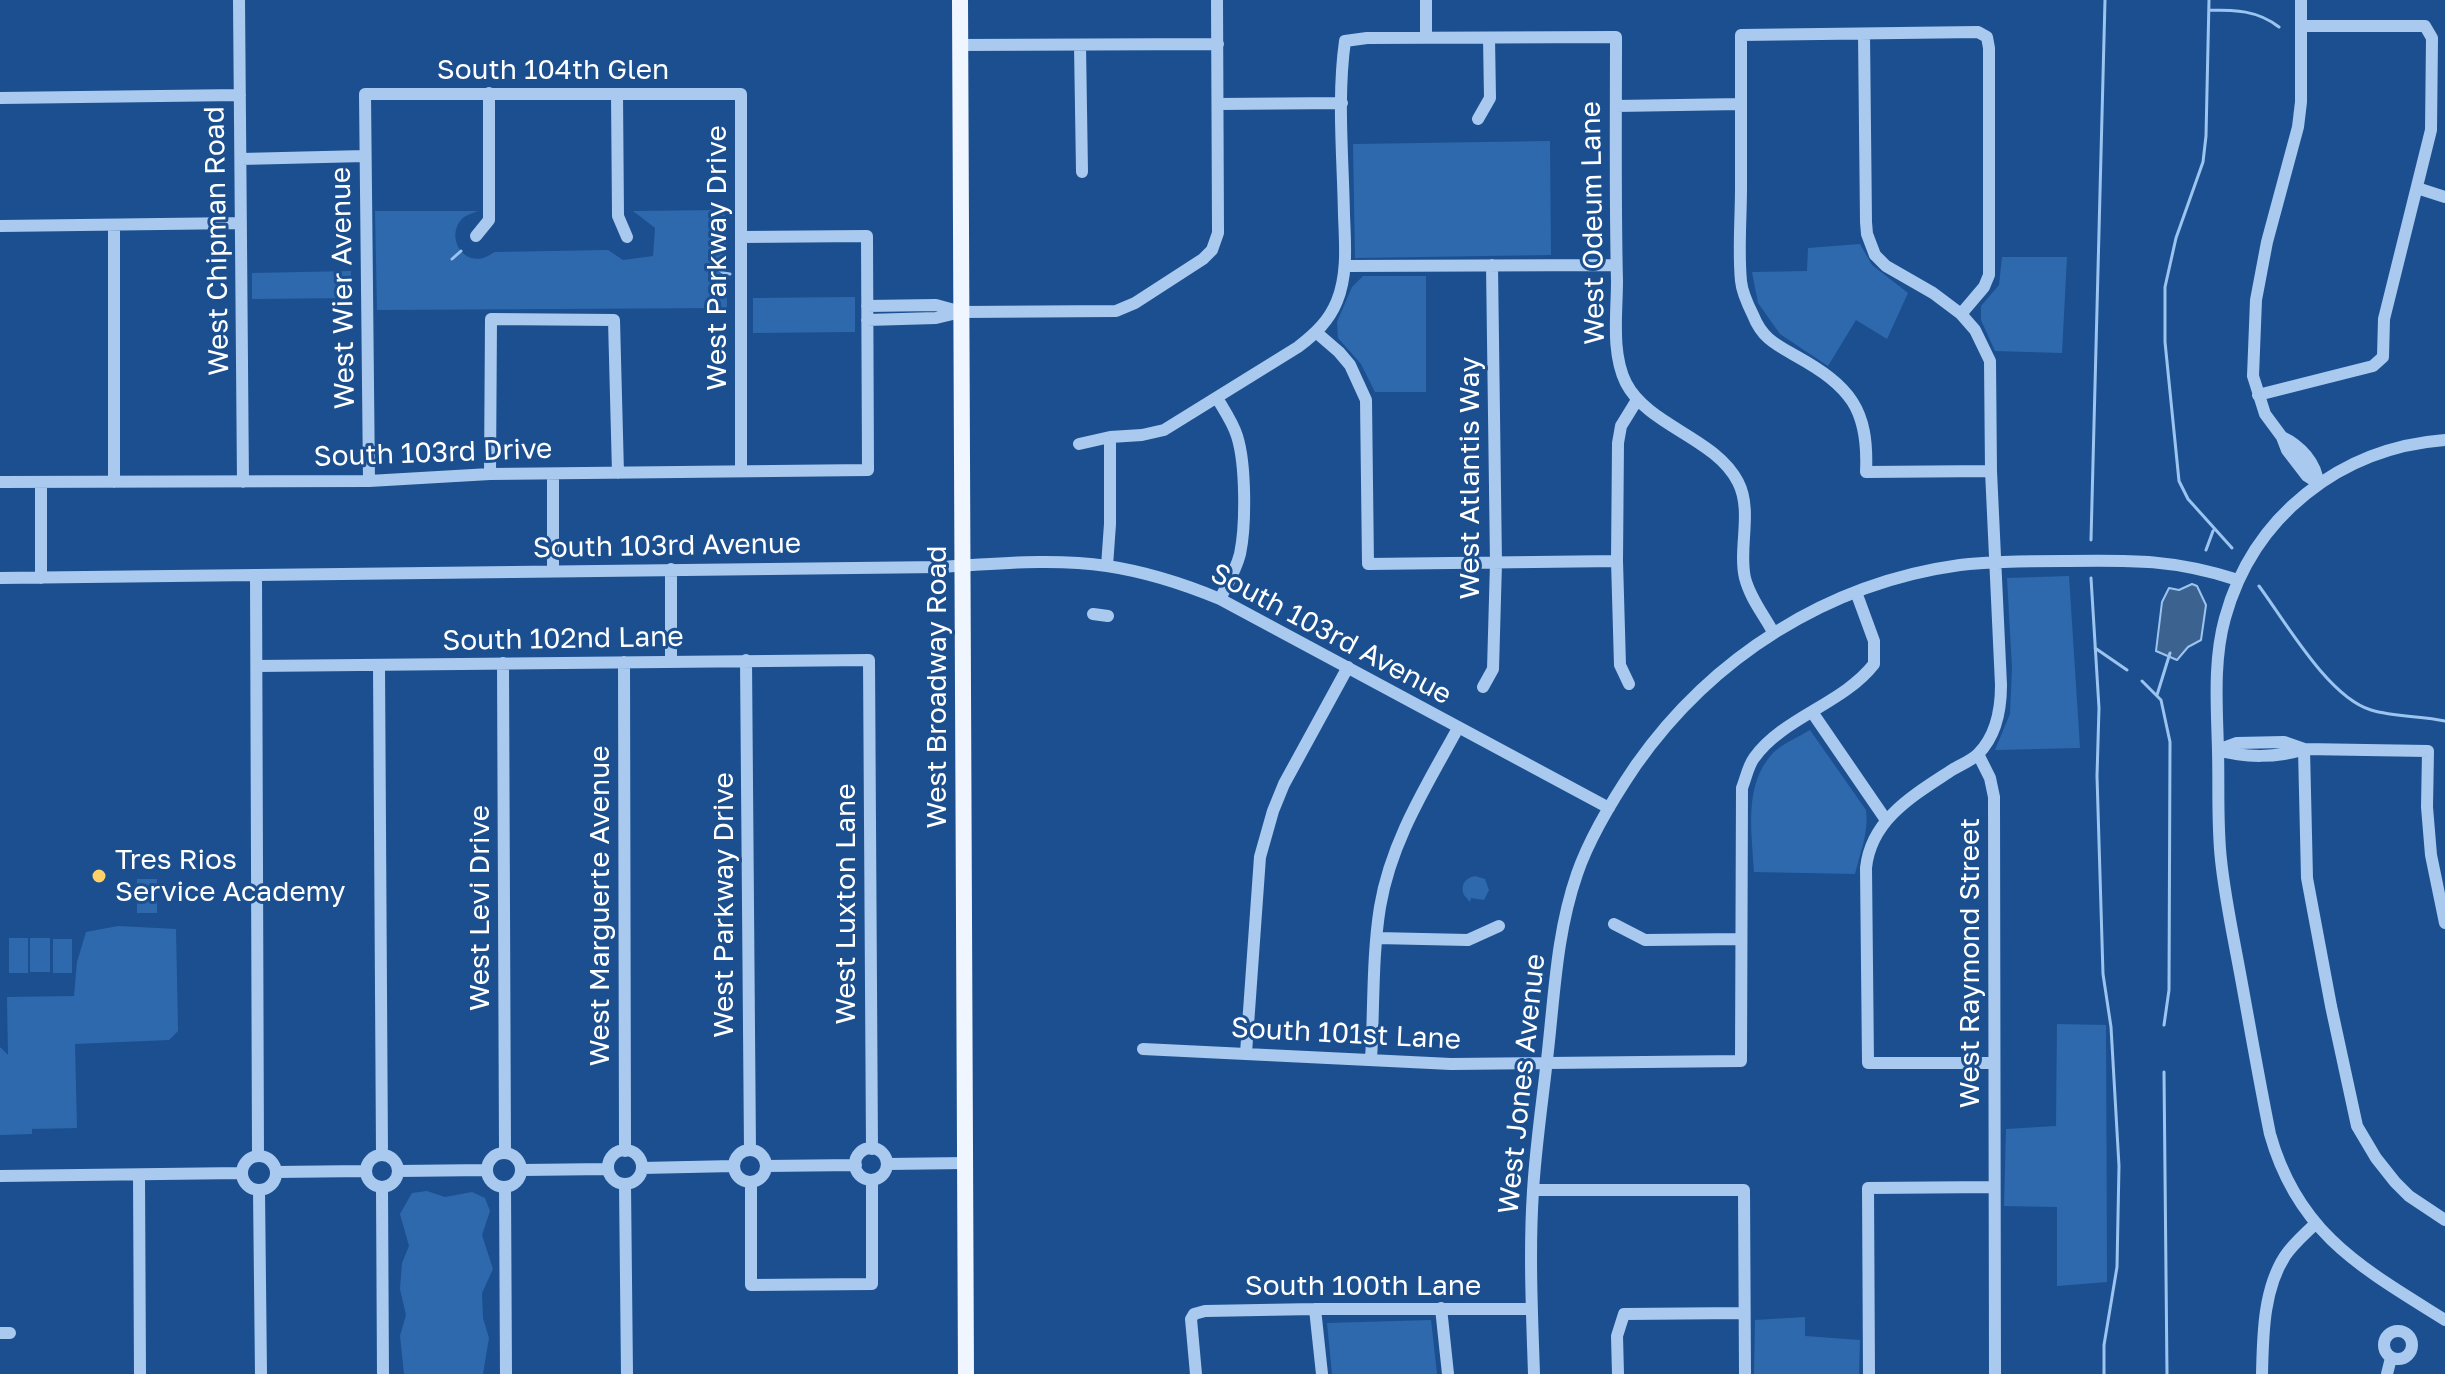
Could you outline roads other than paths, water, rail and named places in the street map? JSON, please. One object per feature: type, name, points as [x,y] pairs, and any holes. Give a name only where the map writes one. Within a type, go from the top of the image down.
[{"type":"main road","name":"West Broadway Road","points":[[960,0],[966,1374]]},
{"type":"street","name":"West Chipman Road","points":[[239,0],[243,482]]},
{"type":"street","points":[[741,237],[867,236],[867,320],[936,318],[961,312],[1116,311],[1135,303],[1203,259],[1212,250],[1218,233],[1217,0]]},
{"type":"street","points":[[1426,0],[1426,38]]},
{"type":"street","points":[[2301,0],[2301,102],[2298,127],[2267,242],[2256,300],[2253,376],[2265,414],[2282,437],[2296,444],[2317,471],[2318,483]]},
{"type":"street","points":[[2258,395],[2373,366],[2383,357],[2384,319],[2431,130],[2432,38],[2425,26],[2301,26]]},
{"type":"street","points":[[1961,314],[1984,287],[1989,275],[1987,37],[1978,32],[1741,35],[1741,283],[1761,332],[1773,343],[1819,369],[1852,400],[1864,427],[1866,472],[1991,471]]},
{"type":"street","points":[[1864,34],[1866,222],[1875,255],[1886,266],[1933,293],[1961,314],[1975,330],[1990,361],[1991,471],[2001,698],[1999,717],[1978,754],[1904,802],[1886,820],[1871,845],[1866,868],[1868,1063],[1994,1063]]},
{"type":"street","name":"West Odeum Lane","points":[[1489,38],[1616,37],[1619,363],[1625,382],[1637,400]]},
{"type":"street","points":[[1079,444],[1164,430],[1317,333],[1329,318],[1338,300],[1345,266],[1342,103],[1345,41],[1367,38],[1489,38],[1490,98],[1478,119]]},
{"type":"street","points":[[959,45],[1218,44]]},
{"type":"street","points":[[1080,45],[1082,172]]},
{"type":"street","points":[[476,236],[489,220],[489,93]]},
{"type":"street","name":"South 104th Glen","points":[[365,94],[741,94]]},
{"type":"street","name":"West Wier Avenue","points":[[365,94],[369,481]]},
{"type":"street","points":[[617,94],[618,216],[627,237]]},
{"type":"street","name":"West Parkway Drive","points":[[741,94],[741,470]]},
{"type":"street","points":[[0,98],[240,95]]},
{"type":"street","points":[[1218,104],[1342,103]]},
{"type":"street","points":[[1616,106],[1741,104]]},
{"type":"street","points":[[241,159],[365,156]]},
{"type":"street","points":[[2417,188],[2445,197]]},
{"type":"street","points":[[0,226],[241,223]]},
{"type":"street","points":[[114,225],[114,482]]},
{"type":"street","name":"West Atlantis Way","points":[[1483,687],[1493,669],[1496,563],[1492,265]]},
{"type":"street","points":[[1345,266],[1616,265]]},
{"type":"street","points":[[867,306],[936,305],[961,312]]},
{"type":"street","points":[[490,474],[491,319],[614,320],[618,473]]},
{"type":"street","name":"South 103rd Drive","points":[[0,482],[369,481],[490,474],[868,470],[867,320]]},
{"type":"street","points":[[1317,333],[1350,365],[1366,400],[1368,564],[1617,561]]},
{"type":"street","points":[[1217,398],[1238,440],[1243,494],[1240,555],[1220,599]]},
{"type":"street","points":[[1629,684],[1620,665],[1618,443],[1621,426],[1637,400],[1732,470],[1741,487],[1743,501],[1745,580],[1773,632]]},
{"type":"street","points":[[1107,566],[1110,437]]},
{"type":"street","points":[[2445,440],[2416,443],[2376,453],[2344,467],[2318,483],[2268,532],[2238,580],[2224,620],[2219,647],[2217,700],[2222,874],[2267,1122],[2279,1163],[2290,1187],[2332,1243],[2445,1320]]},
{"type":"street","points":[[553,474],[553,571]]},
{"type":"street","points":[[41,483],[41,578]]},
{"type":"street","points":[[1609,808],[1653,741],[1682,707],[1716,675],[1773,632],[1856,592],[1905,576],[1995,562],[2154,561],[2198,567],[2238,580]]},
{"type":"street","name":"South 103rd Avenue","points":[[0,578],[1049,563],[1107,566],[1166,579],[1220,599],[1609,808]]},
{"type":"street","points":[[671,569],[671,661]]},
{"type":"street","points":[[256,575],[258,1155]]},
{"type":"street","points":[[1614,924],[1645,940],[1741,939],[1742,788],[1751,762],[1764,745],[1852,686],[1874,664],[1870,627],[1856,592]]},
{"type":"street","points":[[1093,614],[1108,616]]},
{"type":"street","name":"West Parkway Drive","points":[[746,660],[750,1150]]},
{"type":"street","name":"South 102nd Lane","points":[[257,666],[869,660]]},
{"type":"street","name":"West Luxton Lane","points":[[869,660],[872,1149]]},
{"type":"street","name":"West Marguerte Avenue","points":[[624,662],[625,1151]]},
{"type":"street","name":"West Levi Drive","points":[[503,663],[505,1152]]},
{"type":"street","points":[[379,665],[382,1154]]},
{"type":"street","points":[[1246,1053],[1260,857],[1284,784],[1348,667]]},
{"type":"street","points":[[1812,712],[1886,820]]},
{"type":"street","points":[[1371,1060],[1380,907],[1399,839],[1458,728]]},
{"type":"street","points":[[2218,750],[2237,743],[2284,742],[2304,749],[2428,751],[2427,807],[2431,855],[2445,923]]},
{"type":"street","points":[[2304,749],[2307,878],[2357,1126],[2395,1182],[2409,1196],[2445,1220]]},
{"type":"street","name":"West Raymond Street","points":[[1978,754],[1990,778],[1994,797],[1995,1374]]},
{"type":"street","name":"West Jones Avenue","points":[[1534,1374],[1533,1190],[1561,925],[1578,871],[1609,808]]},
{"type":"street","points":[[1377,938],[1468,940],[1499,926]]},
{"type":"street","name":"South 101st Lane","points":[[1143,1049],[1547,1065],[1741,1061],[1741,939]]},
{"type":"street","points":[[872,1149],[882,1153],[887,1164],[884,1173],[872,1180],[859,1174],[856,1165],[860,1153],[872,1149]]},
{"type":"street","points":[[750,1150],[763,1156],[766,1166],[760,1178],[751,1182],[737,1175],[734,1166],[738,1156],[750,1150]]},
{"type":"street","points":[[625,1151],[638,1157],[642,1168],[637,1180],[625,1185],[613,1180],[608,1169],[612,1156],[625,1151]]},
{"type":"street","points":[[505,1152],[518,1159],[522,1170],[515,1183],[505,1187],[491,1180],[487,1170],[495,1155],[505,1152]]},
{"type":"street","points":[[382,1154],[391,1158],[398,1171],[394,1183],[382,1188],[370,1183],[365,1171],[368,1161],[382,1154]]},
{"type":"street","points":[[258,1155],[271,1160],[276,1172],[273,1183],[259,1190],[245,1183],[241,1173],[248,1159],[258,1155]]},
{"type":"street","points":[[887,1164],[966,1163]]},
{"type":"street","points":[[766,1166],[856,1165]]},
{"type":"street","points":[[642,1168],[734,1166]]},
{"type":"street","points":[[522,1170],[608,1169]]},
{"type":"street","points":[[398,1171],[487,1170]]},
{"type":"street","points":[[276,1172],[365,1171]]},
{"type":"street","points":[[0,1176],[241,1173]]},
{"type":"street","points":[[139,1175],[140,1374]]},
{"type":"street","points":[[751,1182],[751,1285],[872,1284],[872,1180]]},
{"type":"street","points":[[625,1185],[627,1374]]},
{"type":"street","points":[[505,1187],[506,1374]]},
{"type":"street","points":[[1869,1374],[1868,1188],[1994,1187]]},
{"type":"street","points":[[382,1188],[383,1374]]},
{"type":"street","points":[[259,1190],[261,1374]]},
{"type":"street","points":[[1533,1190],[1744,1190],[1745,1374]]},
{"type":"street","points":[[2262,1374],[2264,1329],[2275,1275],[2285,1256],[2315,1224]]},
{"type":"street","points":[[1441,1308],[1448,1374]]},
{"type":"street","points":[[1315,1309],[1322,1374]]},
{"type":"street","name":"South 100th Lane","points":[[1196,1374],[1191,1319],[1194,1314],[1205,1311],[1532,1309]]},
{"type":"street","points":[[1618,1374],[1617,1336],[1624,1314],[1744,1313]]},
{"type":"street","points":[[2387,1374],[2391,1358]]},
{"type":"waterway","points":[[2091,540],[2105,0]]},
{"type":"waterway","points":[[2209,0],[2203,162],[2176,238],[2165,287],[2165,342],[2179,481],[2188,499],[2232,548]]},
{"type":"waterway","points":[[2209,10],[2254,14],[2279,27]]},
{"type":"waterway","points":[[452,259],[461,251]]},
{"type":"waterway","points":[[713,266],[730,274]]},
{"type":"waterway","points":[[2206,550],[2213,531]]},
{"type":"waterway","points":[[2091,578],[2099,708],[2097,776],[2103,974],[2111,1027],[2119,1166],[2117,1267],[2104,1345],[2104,1374]]},
{"type":"waterway","points":[[2259,586],[2309,656],[2339,690],[2355,702],[2380,712],[2445,721]]},
{"type":"waterway","points":[[2095,648],[2127,670]]},
{"type":"waterway","points":[[2157,695],[2170,653]]},
{"type":"waterway","points":[[2142,681],[2161,700],[2170,742],[2169,990],[2164,1025]]},
{"type":"waterway","points":[[2164,1072],[2167,1374]]},
{"type":"place","name":"Tres Rios Service Academy","points":[[99,876]]}]
